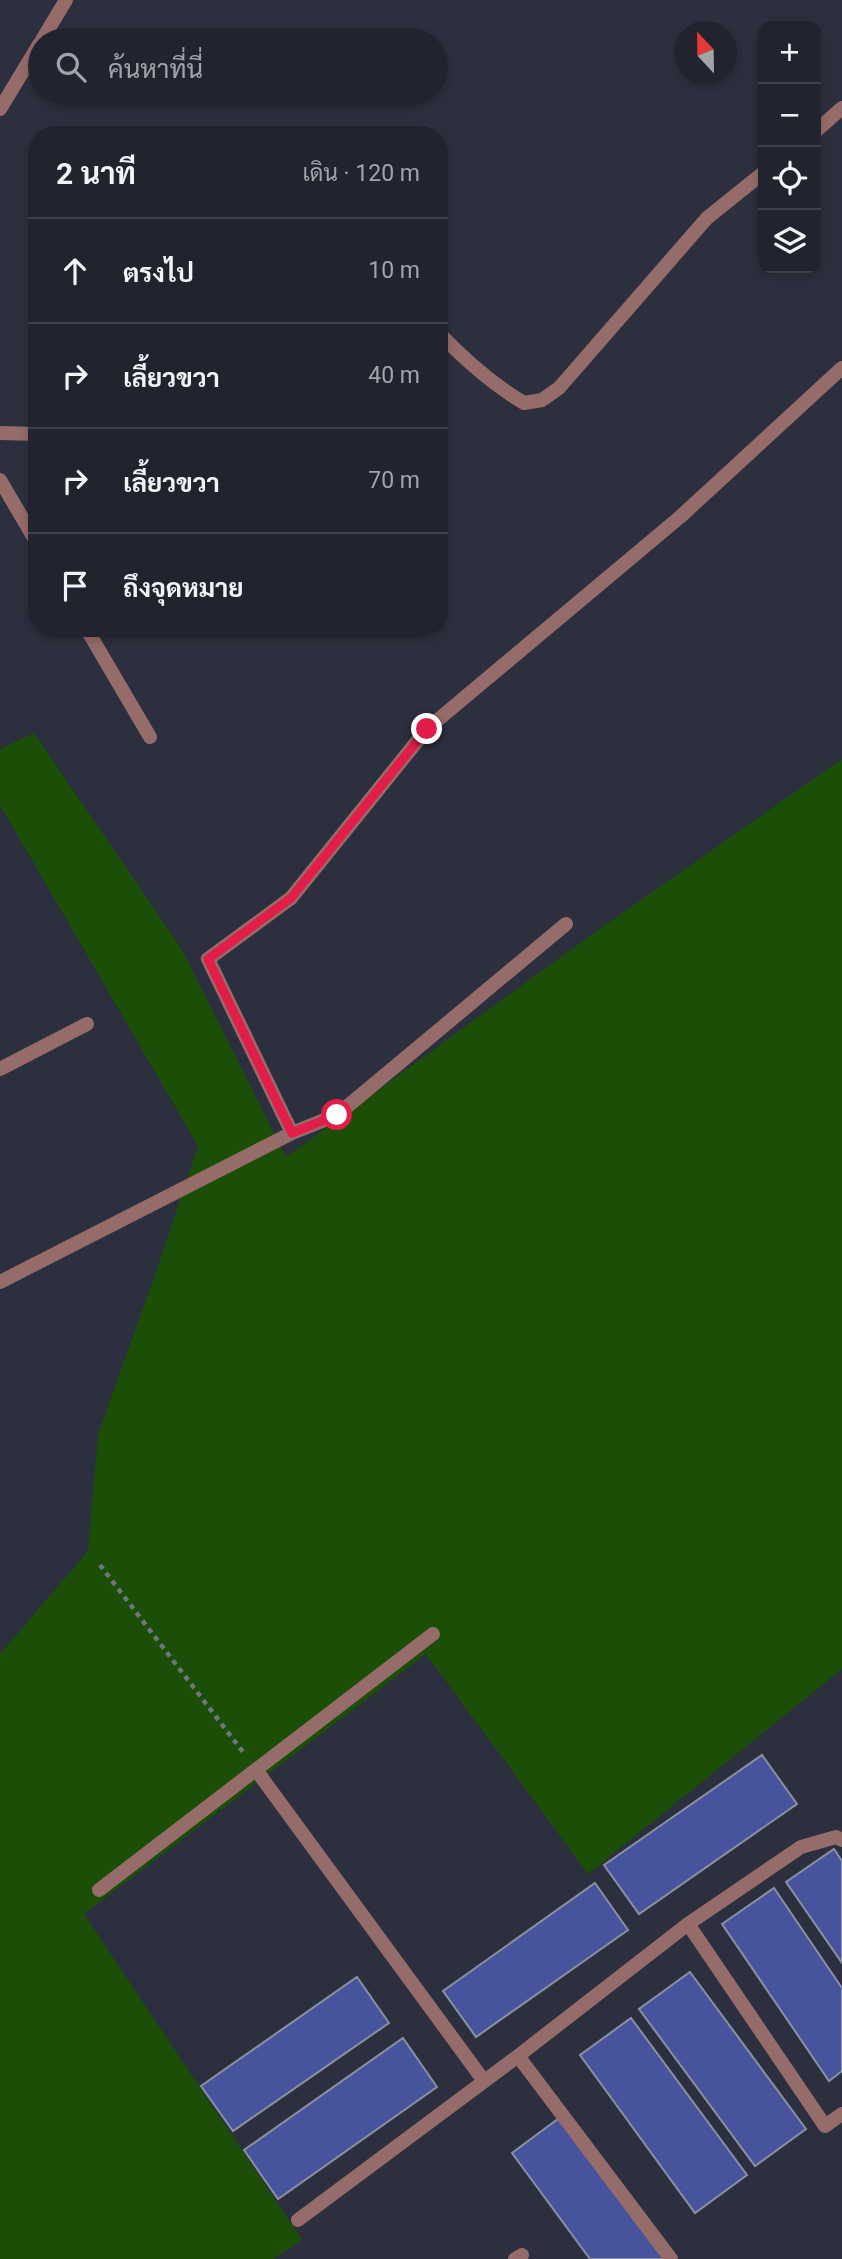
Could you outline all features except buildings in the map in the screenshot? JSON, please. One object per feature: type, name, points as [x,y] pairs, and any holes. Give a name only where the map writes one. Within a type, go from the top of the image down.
[{"type":"street","points":[[49,28],[66,0]]},
{"type":"street","points":[[0,109],[28,63]]},
{"type":"street","points":[[821,127],[842,108]]},
{"type":"street","points":[[448,342],[464,359],[524,404],[542,400],[559,388],[707,218],[758,177]]},
{"type":"street","points":[[292,1133],[208,959],[291,898],[427,729],[680,517],[842,368]]},
{"type":"street","points":[[0,433],[28,434]]},
{"type":"street","points":[[0,480],[28,528]]},
{"type":"street","points":[[91,637],[150,737]]},
{"type":"street","points":[[0,1282],[292,1133],[337,1115],[566,924]]},
{"type":"street","points":[[0,1069],[87,1024]]},
{"type":"street","points":[[99,1890],[433,1633]]},
{"type":"street","points":[[256,1770],[484,2081]]},
{"type":"street","points":[[299,2220],[518,2056],[688,1924],[800,1847],[836,1838],[842,1840]]},
{"type":"street","points":[[688,1924],[825,2126],[842,2114]]},
{"type":"street","points":[[518,2056],[671,2259]]},
{"type":"path","points":[[100,1565],[256,1770]]},
{"type":"green space","points":[[34,733],[181,948],[286,1157],[598,930],[842,759],[842,1669],[588,1874],[426,1654],[84,1914],[302,2240],[273,2259],[0,2259],[0,1654],[88,1551],[98,1434],[198,1146],[0,805],[0,749]]},
{"type":"route","points":[[337,1115],[292,1133],[208,959],[291,898],[427,729]]}]
